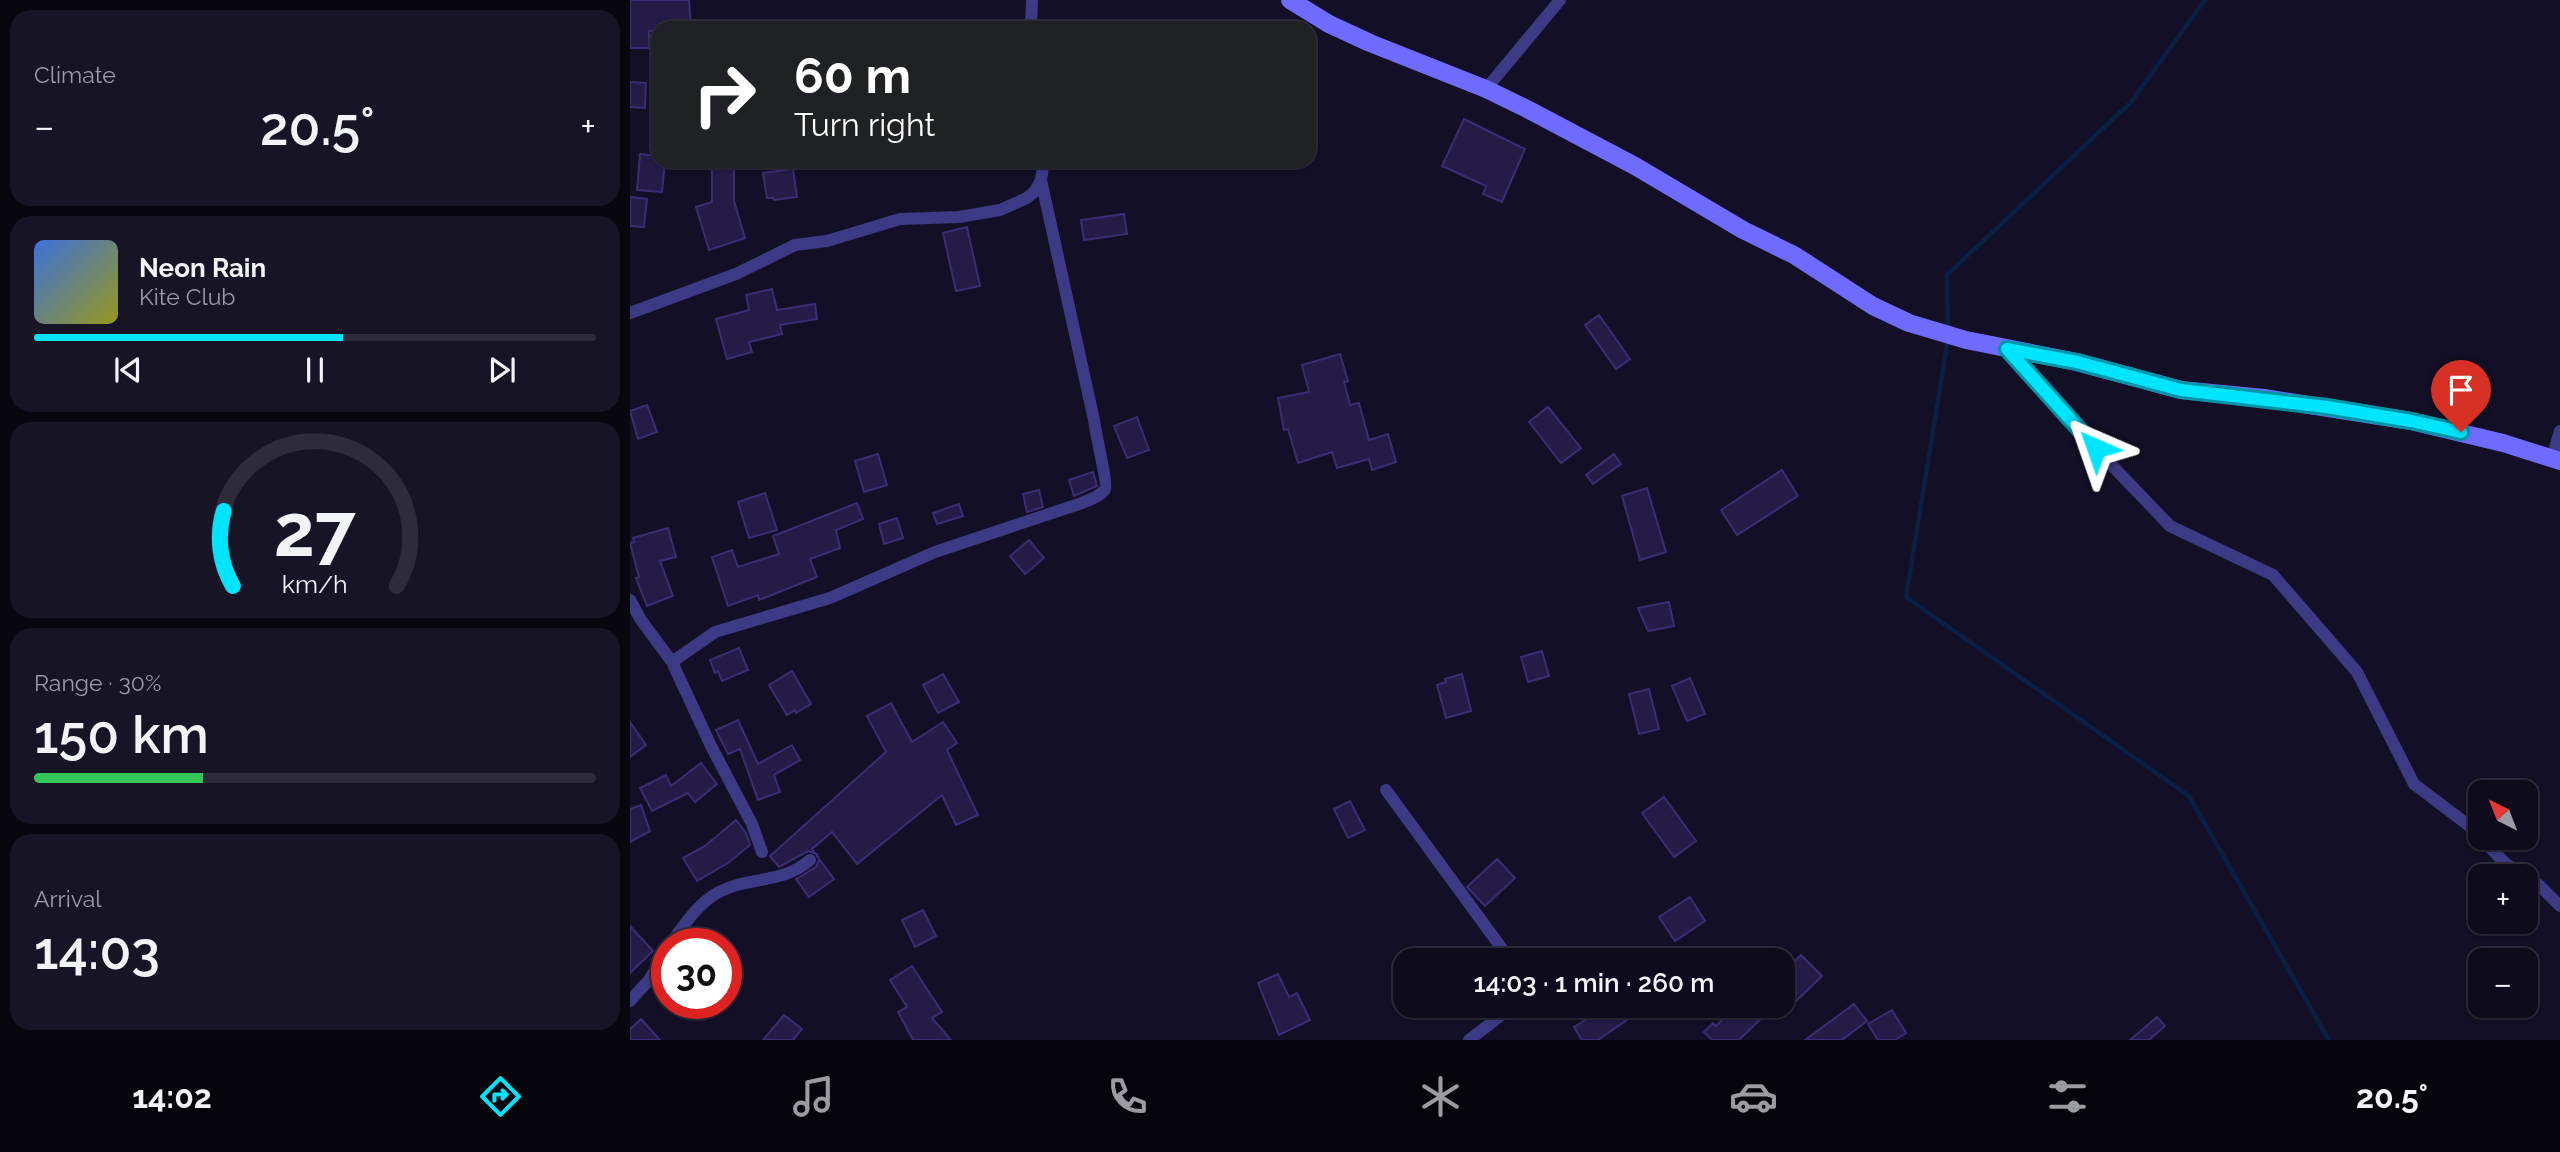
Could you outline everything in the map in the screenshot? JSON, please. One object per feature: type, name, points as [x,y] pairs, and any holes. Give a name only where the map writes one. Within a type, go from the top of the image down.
[{"type":"street","points":[[1031,21],[1032,0]]},
{"type":"street","points":[[1290,0],[1329,24],[1370,43],[1486,89],[1635,166],[1743,230],[1794,255],[1873,306],[1909,323],[2007,349],[2077,362],[2181,390],[2264,398],[2411,421],[2556,459],[2560,430]]},
{"type":"street","points":[[1486,89],[1560,0]]},
{"type":"street","points":[[672,662],[715,632],[830,598],[935,552],[1082,503],[1107,487],[1107,477],[1100,460],[1094,420],[1041,180],[1043,168]]},
{"type":"street","points":[[630,313],[736,274],[795,245],[827,242],[900,219],[959,217],[1000,210],[1027,198],[1041,180]]},
{"type":"street","points":[[2007,349],[2077,429],[2170,526],[2273,575],[2357,672],[2413,784],[2468,825]]},
{"type":"street","points":[[630,600],[641,621],[672,662],[752,824],[762,852]]},
{"type":"street","points":[[1386,790],[1501,948]]},
{"type":"street","points":[[2492,850],[2506,864],[2539,885],[2560,906]]},
{"type":"street","points":[[683,928],[701,906],[719,892],[796,873],[810,860]]},
{"type":"street","points":[[630,1001],[651,977]]},
{"type":"street","points":[[1469,1040],[1497,1018]]},
{"type":"building","points":[[630,0],[689,0],[690,21],[651,21],[649,48],[630,48]]},
{"type":"building","points":[[630,82],[646,83],[645,108],[630,107]]},
{"type":"building","points":[[1464,119],[1525,149],[1502,202],[1483,194],[1486,186],[1442,166]]},
{"type":"building","points":[[640,154],[651,155],[651,168],[664,168],[662,192],[637,190]]},
{"type":"building","points":[[712,168],[734,168],[734,201],[745,238],[709,250],[696,207],[712,202]]},
{"type":"building","points":[[793,169],[797,197],[774,200],[767,198],[763,173]]},
{"type":"building","points":[[630,197],[647,199],[644,227],[630,226]]},
{"type":"building","points":[[1124,214],[1127,234],[1084,240],[1081,220]]},
{"type":"building","points":[[967,227],[980,286],[956,291],[943,233]]},
{"type":"building","points":[[772,289],[777,310],[815,304],[817,319],[780,325],[782,334],[749,342],[752,352],[727,359],[716,319],[749,310],[746,295]]},
{"type":"building","points":[[1599,315],[1630,359],[1616,369],[1585,325]]},
{"type":"building","points":[[1340,354],[1348,381],[1344,382],[1350,405],[1359,403],[1369,440],[1388,434],[1396,462],[1372,470],[1369,459],[1337,468],[1332,452],[1298,463],[1288,429],[1284,430],[1278,398],[1309,392],[1302,365]]},
{"type":"building","points":[[647,405],[657,432],[638,439],[630,411]]},
{"type":"building","points":[[1548,407],[1581,448],[1561,463],[1529,422]]},
{"type":"building","points":[[1137,417],[1149,450],[1127,458],[1114,426]]},
{"type":"building","points":[[878,454],[887,485],[864,492],[855,461]]},
{"type":"building","points":[[1614,454],[1621,464],[1593,484],[1586,475]]},
{"type":"building","points":[[1782,470],[1798,496],[1737,535],[1721,510]]},
{"type":"building","points":[[1093,472],[1097,486],[1074,496],[1069,480]]},
{"type":"building","points":[[1647,488],[1666,552],[1640,560],[1622,496]]},
{"type":"building","points":[[1039,490],[1043,507],[1027,512],[1023,494]]},
{"type":"building","points":[[765,493],[777,530],[749,538],[738,502]]},
{"type":"building","points":[[857,503],[863,519],[836,530],[840,548],[810,559],[817,577],[759,600],[758,595],[728,606],[712,557],[732,550],[738,567],[779,554],[773,536]]},
{"type":"building","points":[[959,504],[963,516],[937,524],[933,513]]},
{"type":"building","points":[[897,518],[903,538],[884,544],[879,524]]},
{"type":"building","points":[[668,528],[676,557],[660,561],[673,596],[647,606],[636,578],[639,577],[630,543],[634,542],[633,538]]},
{"type":"building","points":[[1029,540],[1044,558],[1025,574],[1010,556]]},
{"type":"building","points":[[1669,602],[1674,626],[1648,631],[1638,608]]},
{"type":"building","points":[[739,648],[748,670],[722,681],[718,671],[715,673],[710,660]]},
{"type":"building","points":[[1542,651],[1549,676],[1528,682],[1521,657]]},
{"type":"building","points":[[792,671],[811,704],[787,715],[769,685]]},
{"type":"building","points":[[943,674],[959,702],[938,713],[923,685]]},
{"type":"building","points":[[1462,674],[1471,711],[1446,718],[1437,685],[1446,682],[1445,679]]},
{"type":"building","points":[[1690,678],[1705,714],[1687,721],[1672,686]]},
{"type":"building","points":[[1649,689],[1659,729],[1639,734],[1629,694]]},
{"type":"building","points":[[891,703],[912,742],[943,722],[957,743],[947,750],[978,815],[956,825],[942,795],[857,864],[832,832],[812,849],[815,853],[808,851],[779,867],[770,856],[886,752],[867,716]]},
{"type":"building","points":[[738,720],[758,764],[792,745],[800,760],[774,775],[780,792],[758,800],[740,749],[728,754],[716,730]]},
{"type":"building","points":[[630,722],[646,745],[630,757]]},
{"type":"building","points":[[701,763],[717,784],[695,802],[688,793],[652,811],[640,788],[666,775],[671,786]]},
{"type":"building","points":[[1664,797],[1696,841],[1674,857],[1642,813]]},
{"type":"building","points":[[1350,801],[1365,830],[1348,838],[1334,809]]},
{"type":"building","points":[[641,805],[650,831],[630,842],[630,809]]},
{"type":"building","points":[[736,820],[746,833],[750,845],[728,863],[697,881],[683,858],[705,846]]},
{"type":"building","points":[[818,857],[834,879],[809,897],[796,879],[816,867]]},
{"type":"building","points":[[1497,859],[1515,878],[1485,906],[1467,887]]},
{"type":"building","points":[[1690,897],[1705,921],[1675,941],[1659,917]]},
{"type":"building","points":[[923,910],[936,936],[915,947],[902,920]]},
{"type":"building","points":[[630,926],[651,949],[651,953],[630,973]]},
{"type":"building","points":[[1801,955],[1822,976],[1796,1001],[1795,1000],[1795,961]]},
{"type":"building","points":[[912,966],[942,1012],[932,1018],[951,1040],[913,1040],[898,1012],[907,1007],[890,980]]},
{"type":"building","points":[[1278,974],[1289,997],[1297,993],[1310,1020],[1279,1035],[1258,983]]},
{"type":"building","points":[[1854,1004],[1867,1021],[1842,1040],[1805,1040]]},
{"type":"building","points":[[1892,1010],[1906,1033],[1895,1040],[1878,1040],[1868,1024]]},
{"type":"building","points":[[784,1015],[802,1029],[793,1040],[763,1040]]},
{"type":"building","points":[[2157,1017],[2165,1026],[2149,1040],[2130,1040]]},
{"type":"building","points":[[1588,1018],[1630,1018],[1598,1040],[1582,1040],[1574,1027]]},
{"type":"building","points":[[1724,1018],[1762,1018],[1739,1040],[1712,1040],[1704,1032],[1713,1023],[1716,1026]]},
{"type":"building","points":[[641,1019],[660,1040],[630,1040],[630,1029]]},
{"type":"waterway","points":[[1948,331],[1947,275],[2131,102],[2205,0]]},
{"type":"waterway","points":[[1948,339],[1906,597],[2189,796],[2329,1040]]},
{"type":"route","points":[[2096,448],[2007,349],[2077,362],[2181,390],[2327,407],[2461,432]]}]
